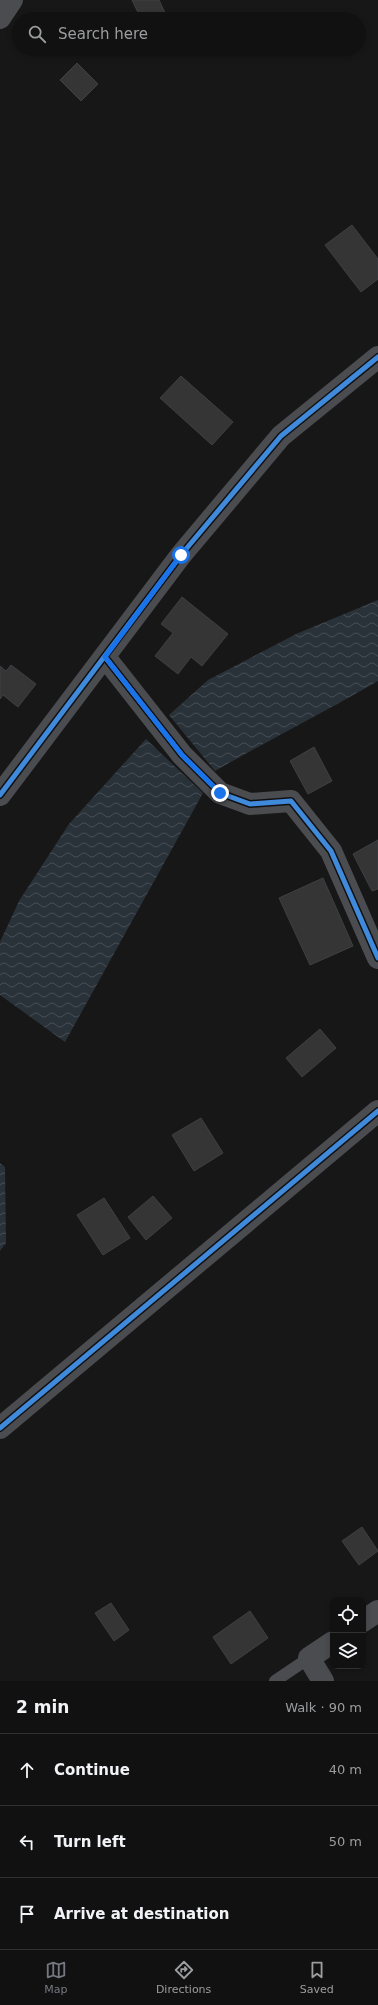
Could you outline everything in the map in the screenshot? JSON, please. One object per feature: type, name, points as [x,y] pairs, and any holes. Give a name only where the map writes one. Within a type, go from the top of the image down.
[{"type":"street","points":[[0,18],[12,0]]},
{"type":"street","points":[[0,795],[181,555],[281,436],[378,357]]},
{"type":"street","points":[[105,657],[182,755],[220,793],[250,804],[291,801],[331,851],[378,958]]},
{"type":"street","points":[[0,1428],[378,1111]]},
{"type":"street","points":[[366,1619],[378,1611]]},
{"type":"street","points":[[323,1681],[309,1658],[330,1644]]},
{"type":"lane","points":[[274,1681],[309,1658]]},
{"type":"water","points":[[378,600],[378,681],[337,704],[215,771],[169,715],[208,680],[296,634]]},
{"type":"water","points":[[146,739],[203,793],[65,1042],[0,995],[0,942],[19,901],[69,824]]},
{"type":"water","points":[[0,1163],[5,1167],[6,1243],[0,1251]]},
{"type":"building","points":[[132,0],[159,0],[165,12],[138,12]]},
{"type":"building","points":[[77,63],[98,84],[81,101],[60,80]]},
{"type":"building","points":[[352,225],[378,259],[378,279],[361,292],[325,245]]},
{"type":"building","points":[[181,376],[233,422],[212,445],[160,398]]},
{"type":"building","points":[[182,597],[228,634],[202,666],[191,657],[178,674],[155,656],[173,633],[161,624]]},
{"type":"building","points":[[11,665],[36,684],[18,707],[3,695],[0,699],[0,666],[6,671]]},
{"type":"building","points":[[314,747],[332,781],[308,794],[290,761]]},
{"type":"building","points":[[378,840],[378,889],[372,891],[353,854]]},
{"type":"building","points":[[323,878],[353,946],[310,965],[279,898]]},
{"type":"building","points":[[320,1029],[336,1048],[302,1077],[286,1058]]},
{"type":"building","points":[[201,1118],[223,1153],[194,1171],[172,1135]]},
{"type":"building","points":[[153,1196],[172,1218],[146,1240],[128,1217]]},
{"type":"building","points":[[104,1198],[130,1238],[103,1255],[77,1215]]},
{"type":"building","points":[[362,1527],[378,1551],[359,1565],[342,1541]]},
{"type":"building","points":[[111,1603],[129,1630],[114,1641],[95,1613]]},
{"type":"building","points":[[250,1611],[268,1638],[231,1664],[213,1637]]},
{"type":"cycle path","points":[[0,795],[181,555],[281,436],[378,357]]},
{"type":"cycle path","points":[[105,657],[182,755],[220,793],[250,804],[291,801],[331,851],[378,958]]},
{"type":"cycle path","points":[[0,1428],[378,1111]]},
{"type":"route","points":[[181,555],[105,657],[182,755],[220,793]]}]
